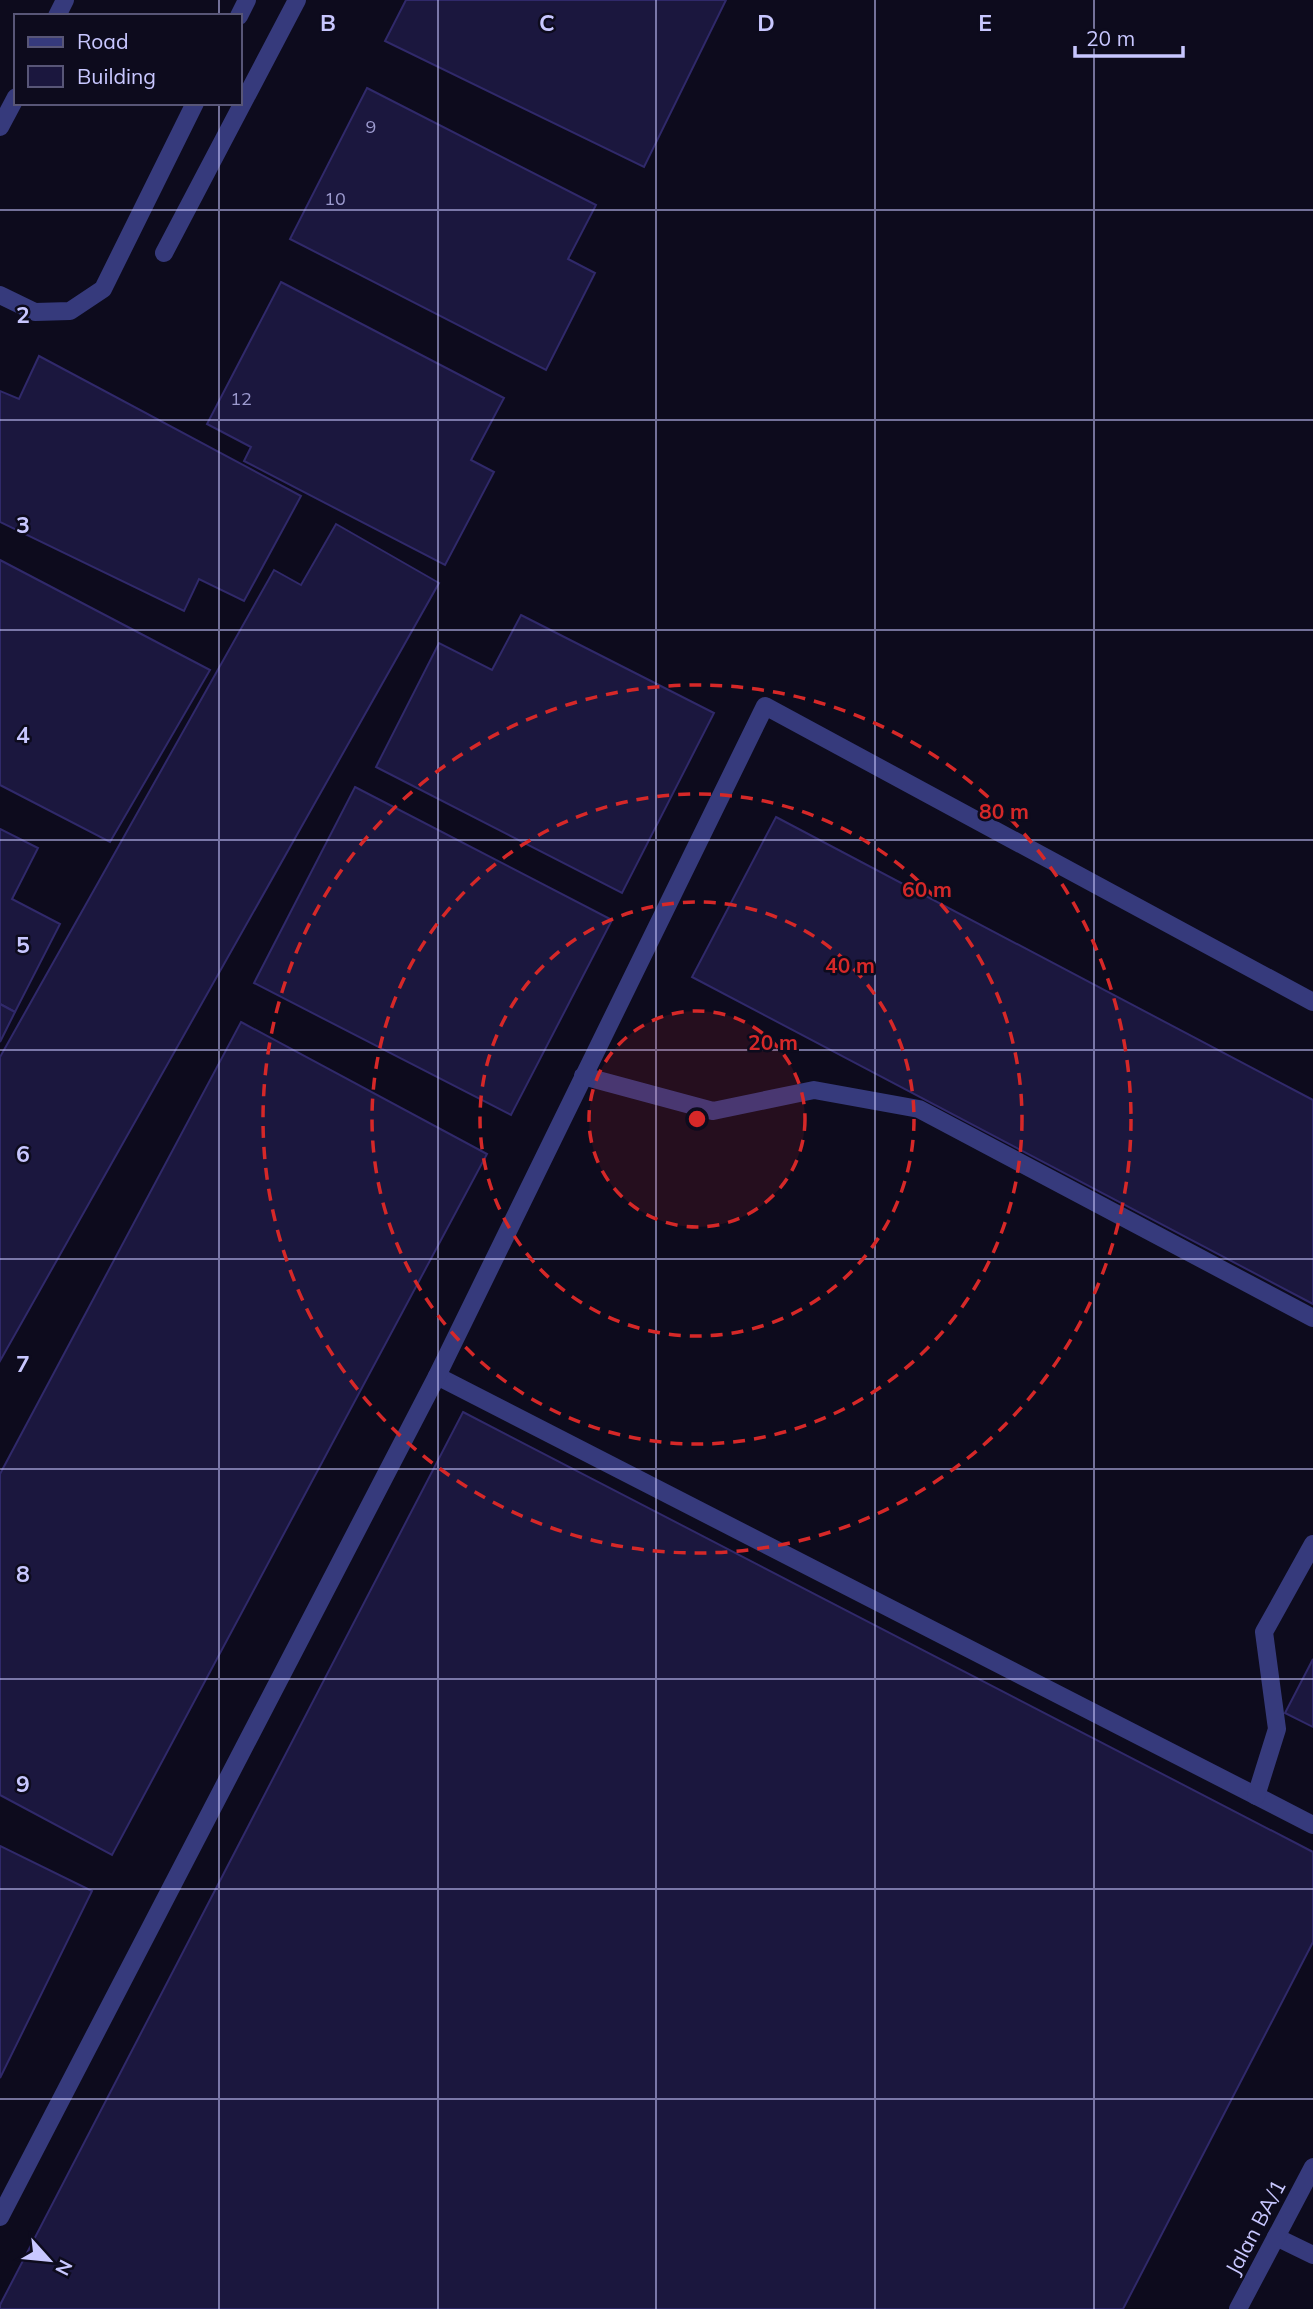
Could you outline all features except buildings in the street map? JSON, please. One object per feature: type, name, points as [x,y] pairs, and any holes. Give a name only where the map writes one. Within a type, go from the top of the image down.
[{"type":"street","points":[[242,105],[297,0]]},
{"type":"street","points":[[0,127],[14,101]]},
{"type":"street","points":[[0,295],[35,312],[70,311],[103,289],[194,105]]},
{"type":"street","points":[[164,253],[242,105]]},
{"type":"street","points":[[0,2217],[438,1376],[765,706],[1313,1002]]},
{"type":"street","points":[[583,1076],[713,1111],[814,1090],[919,1109],[1313,1318]]},
{"type":"street","points":[[438,1376],[1313,1825]]},
{"type":"street","points":[[1256,1796],[1277,1729],[1264,1632],[1313,1544]]},
{"type":"street","name":"Jalan BA/1","points":[[1238,2309],[1313,2167]]},
{"type":"street","points":[[1276,2237],[1313,2255]]}]
